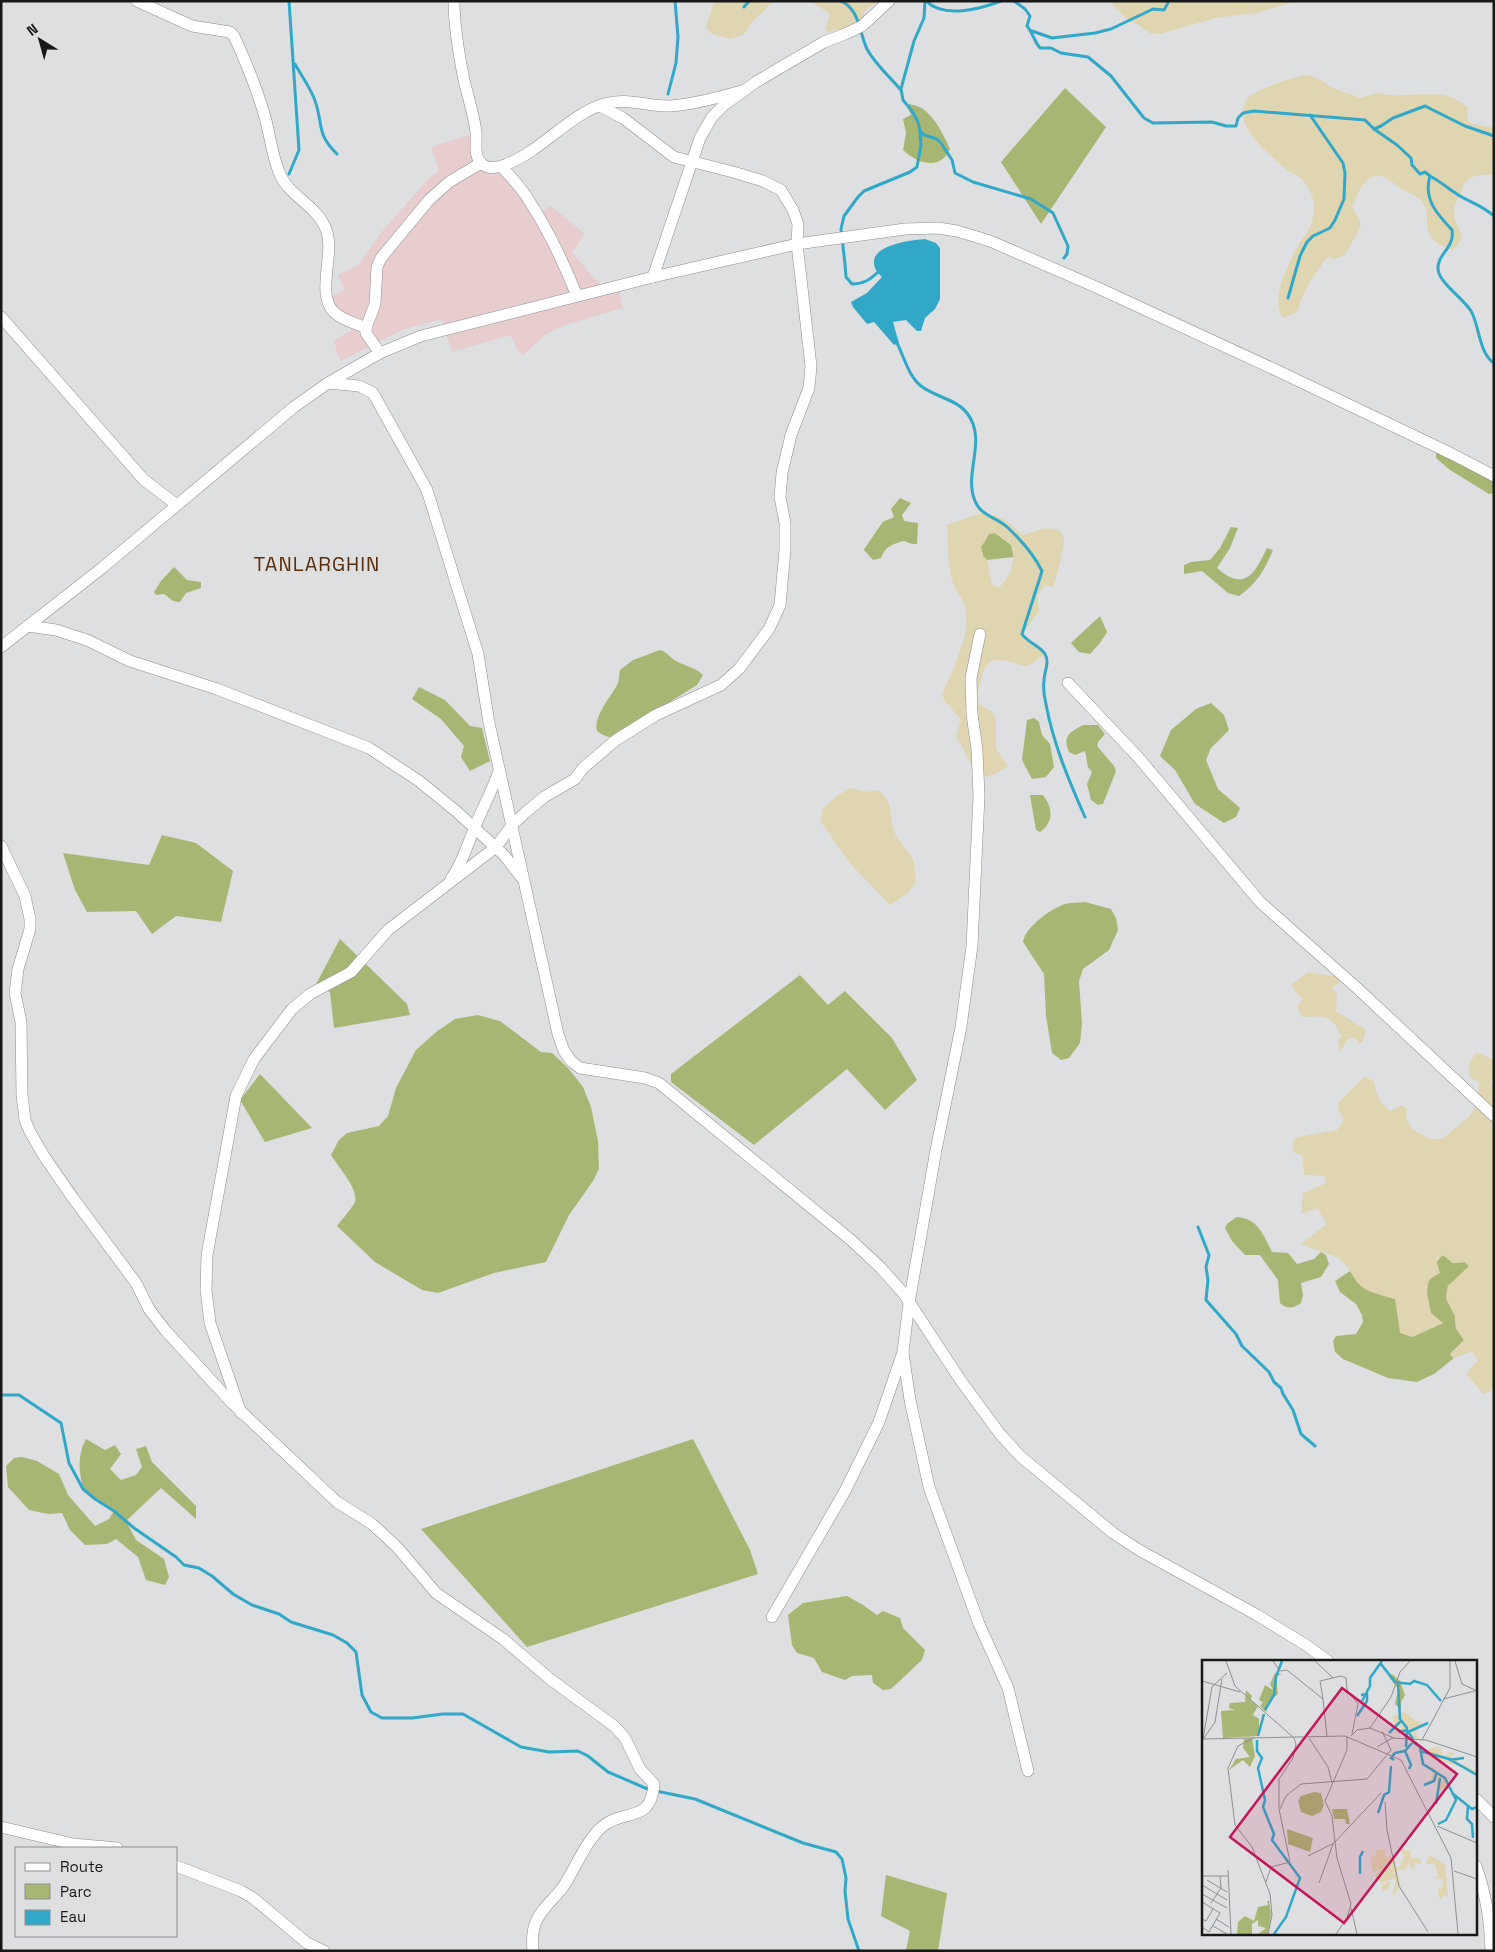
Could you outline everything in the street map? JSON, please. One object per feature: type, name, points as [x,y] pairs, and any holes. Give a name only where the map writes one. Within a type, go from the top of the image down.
[{"type":"street","points":[[138,1],[192,26],[230,32],[234,36],[248,67],[265,117],[279,173],[296,196],[317,213],[326,227],[329,257],[325,291],[327,302],[338,316],[366,328]]},
{"type":"street","points":[[454,1],[454,17],[464,79],[476,133],[475,147],[481,163],[487,167],[501,166],[523,155],[588,110],[600,106],[631,100],[671,106],[707,101],[745,90]]},
{"type":"street","points":[[653,277],[691,162],[700,138],[712,118],[724,105],[745,90],[824,42],[862,26],[888,1]]},
{"type":"street","points":[[241,1412],[210,1323],[206,1290],[207,1256],[236,1096],[254,1059],[292,1009],[310,994],[351,972],[388,930],[496,848],[512,825],[544,797],[575,779],[583,768],[616,740],[656,715],[721,685],[739,669],[769,629],[780,605],[783,586],[785,523],[780,497],[782,473],[792,435],[809,388],[811,366],[798,244],[798,224],[794,210],[781,190],[763,181],[674,157],[623,118],[600,106]]},
{"type":"street","points":[[380,353],[366,333],[366,328],[375,304],[377,267],[381,258],[429,200],[449,182],[481,163]]},
{"type":"street","points":[[501,166],[525,194],[537,214],[564,264],[578,296]]},
{"type":"street","points":[[1,647],[102,568],[294,407],[328,383],[380,353],[421,336],[653,277],[798,244],[916,228],[948,229],[990,241],[1278,371],[1494,476]]},
{"type":"street","points":[[1,317],[144,480],[177,506]]},
{"type":"street","points":[[328,383],[360,386],[373,393],[427,490],[478,654],[489,723],[558,1034],[564,1051],[580,1068],[645,1078],[659,1083],[851,1240],[881,1268],[909,1303],[961,1381],[1000,1434],[1020,1456],[1113,1532],[1139,1550],[1257,1615],[1327,1660]]},
{"type":"street","points":[[28,626],[56,630],[87,640],[130,661],[217,689],[369,748],[419,781],[504,855],[524,880]]},
{"type":"street","points":[[772,1617],[850,1482],[879,1422],[903,1352],[909,1303],[936,1150],[961,1027],[972,946],[979,796],[971,678],[980,634]]},
{"type":"street","points":[[1068,683],[1138,757],[1260,902],[1357,988],[1494,1116]]},
{"type":"street","points":[[448,884],[463,858],[474,828],[491,794],[499,769]]},
{"type":"street","points":[[1,846],[25,896],[30,919],[30,929],[18,969],[15,993],[21,1022],[22,1095],[25,1120],[44,1156],[72,1198],[136,1283],[149,1309],[165,1330],[241,1412],[337,1502],[372,1524],[397,1547],[436,1593],[503,1639],[550,1679],[614,1726],[625,1738],[640,1769],[654,1784],[653,1795],[649,1805],[643,1812],[612,1821],[604,1825],[596,1833],[562,1888],[535,1923],[531,1939],[533,1951]]},
{"type":"street","points":[[903,1352],[910,1400],[929,1487],[979,1624],[1008,1688],[1028,1771]]},
{"type":"street","points":[[1478,1801],[1494,1817]]},
{"type":"street","points":[[1,1827],[73,1844],[106,1847]]},
{"type":"street","points":[[178,1867],[241,1891],[253,1898],[307,1942],[324,1951]]},
{"type":"street","points":[[1478,1871],[1486,1893],[1491,1951]]},
{"type":"shaded area","points":[[476,133],[481,163],[496,167],[537,214],[551,206],[585,234],[572,253],[604,289],[618,286],[623,308],[568,324],[550,332],[523,355],[517,349],[511,335],[452,352],[442,319],[402,330],[341,361],[334,340],[352,330],[332,297],[345,290],[338,275],[357,266],[383,230],[431,176],[439,171],[431,147]]},
{"type":"green space","points":[[1065,88],[1106,127],[1041,224],[1001,162]]},
{"type":"green space","points":[[906,104],[922,108],[934,119],[950,149],[941,160],[935,163],[922,162],[903,150],[906,133],[903,119],[911,115]]},
{"type":"green space","points":[[1436,452],[1494,480],[1494,493],[1489,494],[1450,470],[1436,458]]},
{"type":"green space","points":[[900,498],[911,503],[902,515],[904,521],[918,523],[917,544],[904,541],[896,543],[887,548],[881,558],[873,560],[864,550],[883,522],[894,517],[891,509]]},
{"type":"green space","points":[[1231,527],[1238,528],[1230,548],[1217,568],[1227,575],[1235,579],[1248,577],[1258,566],[1267,548],[1273,550],[1260,576],[1239,596],[1228,593],[1202,571],[1184,574],[1184,565],[1191,562],[1210,560],[1220,548]]},
{"type":"green space","points":[[995,533],[1011,545],[1014,557],[987,560],[983,556],[981,547],[989,534]]},
{"type":"green space","points":[[174,567],[187,580],[201,582],[201,588],[186,593],[180,602],[173,601],[164,594],[156,595],[154,592]]},
{"type":"green space","points":[[1100,616],[1107,632],[1090,654],[1079,652],[1071,643]]},
{"type":"green space","points":[[660,650],[703,675],[697,685],[612,738],[597,731],[600,713],[618,683],[620,670],[633,660]]},
{"type":"green space","points":[[419,687],[445,700],[470,726],[482,728],[490,761],[470,771],[461,757],[464,746],[441,719],[412,699]]},
{"type":"green space","points":[[1211,703],[1224,715],[1229,730],[1211,748],[1206,760],[1218,789],[1240,808],[1236,817],[1224,823],[1195,804],[1175,770],[1160,756],[1171,730],[1196,709]]},
{"type":"green space","points":[[1034,718],[1039,722],[1042,735],[1050,744],[1054,767],[1046,777],[1032,779],[1022,760],[1027,720]]},
{"type":"green space","points":[[1083,725],[1098,725],[1105,734],[1097,746],[1116,771],[1103,804],[1098,805],[1091,800],[1087,784],[1092,772],[1088,767],[1085,751],[1075,755],[1069,752],[1067,747],[1068,735]]},
{"type":"green space","points":[[1030,795],[1043,795],[1049,805],[1050,819],[1045,828],[1040,832],[1036,830]]},
{"type":"green space","points":[[162,835],[196,843],[233,871],[221,922],[176,916],[152,934],[136,911],[87,912],[75,890],[63,853],[149,865]]},
{"type":"green space","points":[[1085,902],[1111,909],[1116,918],[1118,930],[1109,950],[1083,969],[1079,981],[1082,1024],[1080,1043],[1069,1058],[1061,1060],[1052,1053],[1046,1016],[1044,974],[1023,942],[1034,924],[1053,910],[1065,904]]},
{"type":"green space","points":[[340,939],[407,1004],[410,1015],[334,1028],[330,992],[315,986]]},
{"type":"green space","points":[[800,975],[828,1005],[845,991],[892,1038],[917,1080],[885,1110],[847,1069],[754,1145],[671,1082],[671,1074]]},
{"type":"green space","points":[[478,1015],[500,1021],[541,1052],[552,1053],[568,1068],[583,1087],[591,1107],[598,1141],[599,1169],[593,1181],[569,1215],[546,1262],[494,1273],[438,1293],[422,1290],[375,1262],[337,1226],[354,1204],[355,1199],[352,1186],[331,1155],[339,1140],[347,1133],[379,1126],[388,1116],[396,1088],[416,1050],[436,1032],[455,1019]]},
{"type":"green space","points":[[260,1074],[312,1128],[265,1142],[240,1100]]},
{"type":"green space","points":[[1237,1217],[1244,1218],[1255,1224],[1263,1234],[1272,1252],[1288,1253],[1297,1264],[1314,1259],[1321,1252],[1326,1255],[1329,1264],[1321,1277],[1301,1283],[1303,1295],[1301,1303],[1290,1308],[1280,1303],[1278,1280],[1260,1255],[1245,1255],[1232,1241],[1225,1228],[1228,1223]]},
{"type":"green space","points":[[1443,1255],[1453,1263],[1465,1262],[1470,1267],[1448,1286],[1446,1298],[1455,1316],[1456,1328],[1464,1340],[1450,1354],[1454,1358],[1434,1374],[1417,1382],[1388,1378],[1343,1359],[1335,1352],[1333,1341],[1336,1336],[1356,1334],[1363,1322],[1362,1315],[1356,1304],[1340,1292],[1335,1281],[1350,1271],[1364,1287],[1395,1299],[1412,1337],[1443,1323],[1431,1313],[1428,1306],[1427,1290],[1434,1266]]},
{"type":"green space","points":[[86,1439],[105,1450],[115,1445],[121,1454],[110,1469],[121,1480],[136,1475],[142,1467],[136,1449],[146,1446],[152,1462],[196,1506],[196,1519],[161,1488],[126,1521],[136,1540],[164,1559],[169,1577],[165,1585],[146,1580],[138,1557],[116,1539],[107,1544],[85,1545],[70,1530],[62,1513],[48,1514],[29,1510],[8,1487],[6,1466],[14,1458],[22,1457],[37,1461],[59,1474],[68,1495],[95,1526],[109,1519],[114,1511],[83,1489],[80,1464],[81,1451]]},
{"type":"green space","points":[[693,1439],[750,1550],[758,1574],[527,1647],[421,1529]]},
{"type":"green space","points":[[847,1596],[877,1615],[883,1611],[900,1618],[903,1628],[925,1650],[922,1660],[891,1689],[883,1690],[873,1683],[872,1675],[852,1676],[845,1680],[822,1672],[814,1658],[797,1653],[792,1645],[788,1615],[803,1603]]},
{"type":"green space","points":[[886,1875],[947,1893],[938,1951],[906,1950],[910,1931],[881,1916]]},
{"type":"sand","points":[[714,1],[774,1],[751,23],[744,34],[731,39],[712,34],[706,28]]},
{"type":"sand","points":[[810,1],[879,1],[863,13],[866,19],[843,32],[835,29],[828,33],[826,29],[829,13]]},
{"type":"sand","points":[[1109,1],[1299,1],[1256,13],[1215,18],[1160,34],[1150,33],[1126,18]]},
{"type":"sand","points":[[1306,75],[1359,98],[1378,93],[1388,95],[1430,94],[1450,97],[1460,101],[1468,108],[1467,118],[1470,123],[1494,128],[1494,174],[1474,176],[1464,185],[1454,212],[1455,220],[1461,232],[1461,240],[1453,250],[1440,244],[1428,232],[1427,213],[1420,199],[1381,176],[1374,176],[1369,179],[1360,189],[1352,208],[1361,226],[1345,255],[1335,259],[1328,257],[1318,269],[1302,297],[1297,312],[1283,318],[1279,310],[1279,291],[1295,252],[1311,225],[1314,202],[1309,189],[1302,179],[1279,163],[1254,139],[1247,128],[1243,111],[1247,99],[1251,95],[1284,81]]},
{"type":"sand","points":[[982,513],[1007,521],[1022,535],[1047,528],[1062,533],[1064,540],[1053,587],[1045,585],[1037,596],[1039,611],[1022,634],[1025,639],[1045,654],[1028,666],[1001,660],[989,662],[982,676],[978,689],[978,703],[992,712],[996,719],[996,749],[1008,766],[990,776],[978,776],[972,767],[956,737],[961,720],[942,695],[960,652],[966,629],[965,607],[951,576],[947,525]],"holes":[[[995,533],[1006,540],[1013,550],[1013,562],[1009,574],[998,588],[992,585],[987,560],[983,556],[981,547],[989,534]]]},
{"type":"sand","points":[[850,788],[867,792],[879,790],[889,803],[896,836],[913,859],[916,881],[908,893],[890,905],[849,862],[821,822],[822,810],[834,798]]},
{"type":"sand","points":[[1308,972],[1335,975],[1340,982],[1332,988],[1337,994],[1336,1011],[1366,1030],[1363,1041],[1359,1044],[1355,1037],[1348,1039],[1340,1052],[1338,1040],[1341,1036],[1330,1020],[1315,1016],[1302,1017],[1297,1007],[1302,999],[1291,985]]},
{"type":"sand","points":[[1477,1052],[1494,1060],[1494,1077],[1490,1082],[1494,1088],[1494,1389],[1484,1394],[1466,1374],[1478,1360],[1472,1351],[1454,1358],[1450,1355],[1464,1340],[1456,1328],[1455,1316],[1446,1298],[1448,1286],[1469,1266],[1465,1262],[1453,1263],[1443,1255],[1436,1260],[1440,1273],[1430,1279],[1426,1288],[1431,1313],[1443,1323],[1412,1337],[1400,1333],[1395,1299],[1361,1286],[1345,1263],[1339,1258],[1301,1244],[1327,1224],[1317,1208],[1301,1214],[1303,1193],[1326,1183],[1325,1176],[1304,1175],[1303,1156],[1293,1152],[1294,1138],[1337,1130],[1344,1120],[1338,1110],[1339,1102],[1364,1077],[1374,1081],[1379,1098],[1391,1111],[1402,1105],[1407,1109],[1406,1118],[1412,1129],[1429,1139],[1442,1139],[1469,1117],[1478,1102],[1479,1082],[1470,1078],[1469,1063]]},
{"type":"water","points":[[925,239],[936,243],[940,248],[940,299],[935,309],[925,318],[921,331],[917,331],[906,320],[893,322],[899,343],[894,345],[874,322],[867,324],[851,302],[867,293],[882,277],[875,268],[874,260],[877,254],[892,245]]},
{"type":"waterway","points":[[289,1],[299,150],[289,174]]},
{"type":"waterway","points":[[668,94],[676,63],[678,37],[675,1]]},
{"type":"waterway","points":[[744,7],[749,1]]},
{"type":"waterway","points":[[841,1],[852,10],[870,54],[900,89]]},
{"type":"waterway","points":[[925,1],[924,18],[914,41],[901,89],[903,100],[912,111],[920,131],[941,143],[952,160],[955,173],[973,182],[1031,199],[1053,213],[1068,246],[1067,254],[1064,258]]},
{"type":"waterway","points":[[926,1],[942,10],[952,11],[983,7],[1001,1]]},
{"type":"waterway","points":[[1014,1],[1025,9],[1030,16],[1027,26],[1040,48],[1051,48],[1061,53],[1088,57],[1111,76],[1144,118],[1153,123],[1212,122],[1226,126],[1236,126],[1238,118],[1243,113],[1254,111],[1365,120],[1374,129],[1393,118],[1425,106],[1465,126],[1494,136]]},
{"type":"waterway","points":[[1032,31],[1052,38],[1095,33],[1111,29],[1153,9],[1164,10],[1169,1]]},
{"type":"waterway","points":[[295,64],[314,98],[323,134],[330,147],[337,154]]},
{"type":"waterway","points":[[1288,298],[1300,256],[1307,242],[1313,236],[1330,228],[1344,199],[1345,173],[1343,163],[1310,115]]},
{"type":"waterway","points":[[1374,129],[1397,145],[1411,158],[1412,165],[1420,174],[1425,172],[1430,176],[1428,184],[1430,199],[1441,218],[1452,230],[1451,242],[1438,264],[1439,274],[1442,280],[1471,311],[1485,353],[1494,363]]},
{"type":"waterway","points":[[878,272],[860,283],[852,284],[846,277],[841,229],[844,216],[864,191],[910,172],[917,167],[921,145],[920,132]]},
{"type":"waterway","points":[[1430,176],[1494,216]]},
{"type":"waterway","points":[[897,343],[910,372],[917,382],[927,390],[957,404],[967,413],[973,424],[975,434],[976,446],[972,479],[975,501],[981,510],[1003,524],[1017,537],[1031,553],[1042,571],[1022,634],[1045,654],[1047,664],[1044,689],[1049,719],[1062,762],[1085,817]]},
{"type":"waterway","points":[[1198,1227],[1209,1255],[1206,1267],[1208,1280],[1206,1300],[1236,1334],[1242,1346],[1269,1372],[1274,1382],[1281,1388],[1293,1410],[1301,1434],[1315,1446]]},
{"type":"waterway","points":[[1,1395],[19,1395],[61,1423],[69,1463],[83,1489],[176,1557],[184,1565],[199,1568],[212,1576],[233,1594],[252,1605],[279,1614],[291,1622],[333,1635],[347,1643],[356,1652],[362,1695],[371,1712],[382,1718],[463,1714],[521,1747],[549,1752],[578,1751],[588,1756],[608,1772],[650,1790]]},
{"type":"waterway","points":[[656,1791],[695,1799],[803,1843],[836,1852],[842,1859],[846,1878],[845,1891],[848,1919],[859,1951]]},
{"type":"district","name":"TANLARGHIN","points":[[317,564]]}]
